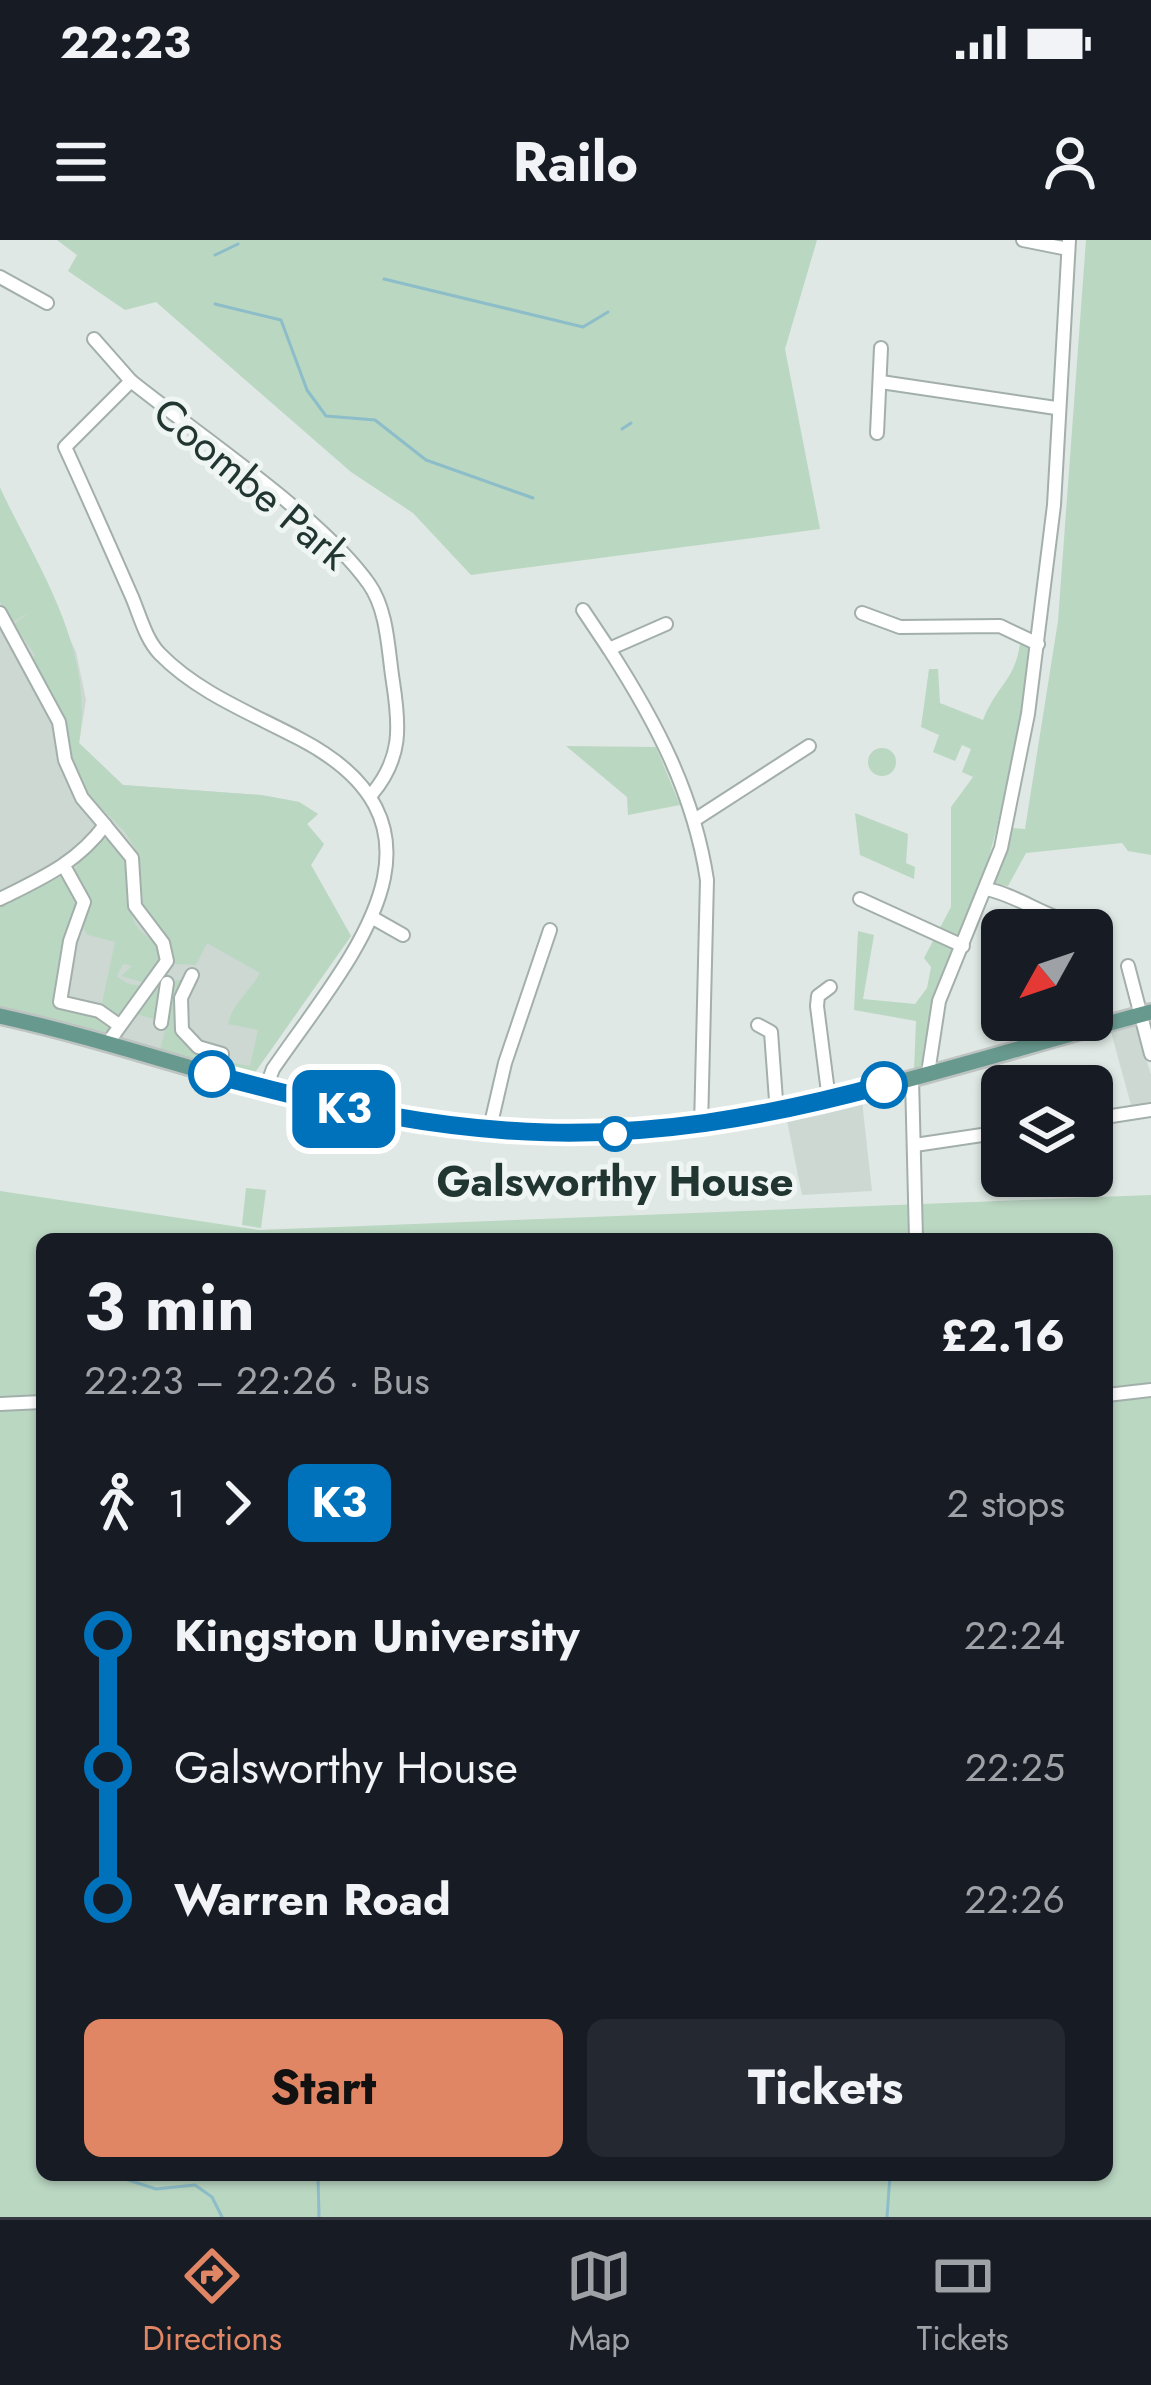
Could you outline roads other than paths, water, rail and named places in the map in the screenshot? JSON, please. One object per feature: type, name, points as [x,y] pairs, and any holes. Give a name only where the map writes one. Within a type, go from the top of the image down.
[{"type":"main road","points":[[0,1016],[367,1114],[489,1132],[570,1136],[701,1127],[777,1114],[1146,1014]]},
{"type":"street","points":[[916,1233],[920,1076],[939,1001],[986,889],[1007,824],[1038,644],[1054,505],[1068,244],[1023,240]]},
{"type":"street","points":[[0,277],[47,303]]},
{"type":"street","points":[[94,339],[131,381]]},
{"type":"street","points":[[878,433],[881,348]]},
{"type":"street","name":"Coombe Park","points":[[131,381],[314,527],[369,584],[382,618],[400,739],[394,764],[372,794],[306,742],[202,687],[153,647],[65,447],[131,381]]},
{"type":"street","points":[[881,382],[1056,409]]},
{"type":"street","points":[[583,610],[652,720],[696,819],[707,880],[701,1127]]},
{"type":"street","points":[[0,613],[59,722],[75,784],[132,858],[139,918],[163,943],[161,1023]]},
{"type":"street","points":[[862,613],[900,627],[1000,626],[1038,644]]},
{"type":"street","points":[[609,649],[666,624]]},
{"type":"street","points":[[0,642],[14,634]]},
{"type":"street","points":[[696,819],[809,746]]},
{"type":"street","points":[[265,1090],[272,1069],[373,918],[389,866],[372,794]]},
{"type":"street","points":[[0,899],[64,866],[92,846],[105,825]]},
{"type":"street","points":[[64,866],[84,902],[70,941],[60,1002],[99,1011],[118,1024]]},
{"type":"street","points":[[986,889],[1008,893],[1030,909]]},
{"type":"street","points":[[860,899],[963,946]]},
{"type":"street","points":[[373,918],[407,938]]},
{"type":"street","points":[[350,923],[364,937]]},
{"type":"street","points":[[489,1132],[505,1063],[550,930]]},
{"type":"street","points":[[1128,966],[1146,1014],[1151,1054]]},
{"type":"street","points":[[107,1043],[118,1024],[162,981],[192,975],[181,998],[182,1030],[198,1046],[222,1054]]},
{"type":"street","points":[[829,1100],[817,1006],[818,996],[830,987]]},
{"type":"street","points":[[758,1024],[771,1032],[777,1114]]},
{"type":"street","points":[[1113,1116],[1151,1110]]},
{"type":"street","points":[[915,1144],[981,1135]]},
{"type":"street","points":[[1113,1394],[1151,1390]]},
{"type":"street","points":[[0,1404],[36,1402]]},
{"type":"waterway","points":[[215,255],[238,244]]},
{"type":"waterway","points":[[384,279],[583,327],[608,312]]},
{"type":"waterway","points":[[215,304],[281,320],[307,390],[326,416],[375,420],[426,460],[533,498]]},
{"type":"waterway","points":[[622,429],[631,423]]},
{"type":"waterway","points":[[131,2181],[156,2189],[195,2185],[212,2197],[222,2217]]},
{"type":"waterway","points":[[318,2181],[319,2217]]},
{"type":"waterway","points":[[887,2217],[890,2181]]},
{"type":"place","name":"Galsworthy House","points":[[615,1134]]}]
